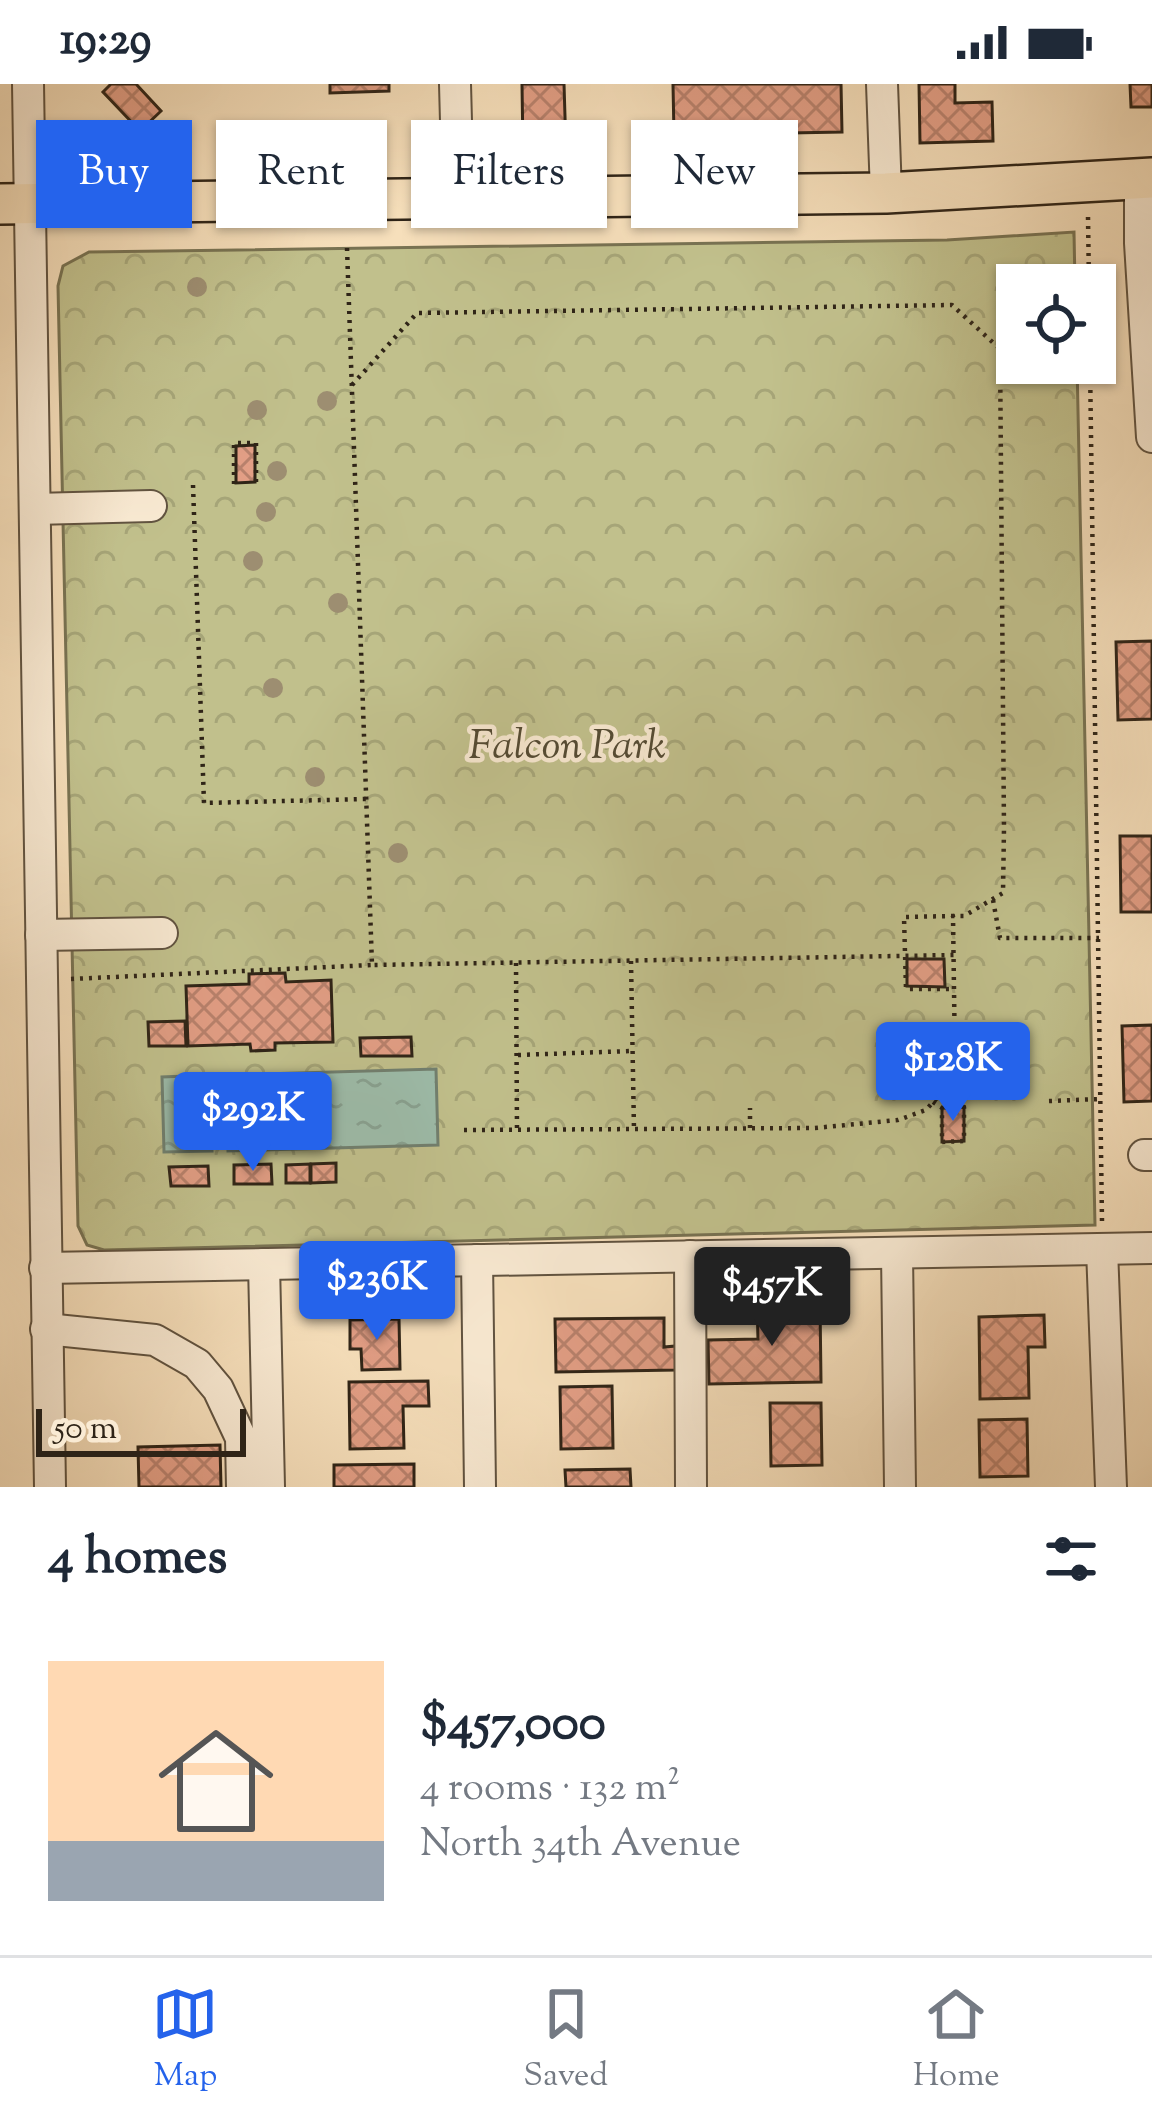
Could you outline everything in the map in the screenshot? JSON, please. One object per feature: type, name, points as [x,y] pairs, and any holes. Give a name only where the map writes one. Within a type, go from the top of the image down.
[{"type":"main road","points":[[607,196],[886,193],[1146,178]]},
{"type":"main road","points":[[15,204],[411,198]]},
{"type":"street","points":[[28,84],[15,204],[35,509],[50,1487]]},
{"type":"street","points":[[455,84],[456,120]]},
{"type":"street","points":[[882,84],[886,193]]},
{"type":"street","points":[[1146,178],[1152,437]]},
{"type":"street","points":[[35,509],[151,506]]},
{"type":"street","points":[[40,935],[162,933]]},
{"type":"street","points":[[45,1268],[1152,1248]]},
{"type":"street","points":[[1102,1249],[1111,1487]]},
{"type":"street","points":[[897,1253],[901,1487]]},
{"type":"street","points":[[690,1256],[691,1487]]},
{"type":"street","points":[[477,1260],[480,1487]]},
{"type":"street","points":[[264,1264],[269,1487]]},
{"type":"street","points":[[46,1329],[155,1340],[196,1364],[218,1389],[241,1438],[242,1487]]},
{"type":"path","points":[[1088,182],[1089,264]]},
{"type":"path","points":[[347,248],[372,965]]},
{"type":"path","points":[[352,385],[417,313],[952,305],[1000,349],[1003,893],[964,916],[904,916],[905,988],[954,989]]},
{"type":"path","points":[[1090,384],[1102,1249]]},
{"type":"path","points":[[234,484],[234,443],[256,442],[256,484]]},
{"type":"path","points":[[193,484],[203,803],[366,799]]},
{"type":"path","points":[[993,899],[1000,938],[1099,938]]},
{"type":"path","points":[[464,1130],[814,1128],[898,1120],[926,1110],[943,1091],[955,1063],[953,916]]},
{"type":"path","points":[[42,980],[372,965],[954,955]]},
{"type":"path","points":[[631,961],[634,1130]]},
{"type":"path","points":[[515,963],[517,1130]]},
{"type":"path","points":[[516,1055],[632,1052]]},
{"type":"path","points":[[1049,1101],[1101,1099]]},
{"type":"path","points":[[933,1102],[941,1108],[964,1107],[964,1141],[942,1142],[941,1108]]},
{"type":"path","points":[[750,1108],[750,1128]]},
{"type":"green space","name":"Falcon Park","points":[[1074,232],[1075,264],[996,264],[996,384],[1077,384],[1095,1225],[104,1250],[87,1245],[78,1226],[58,286],[63,266],[89,252],[947,240]]},
{"type":"water","points":[[436,1069],[438,1145],[228,1151],[225,1075]]},
{"type":"water","points":[[211,1075],[212,1151],[164,1152],[162,1077]]},
{"type":"building","points":[[111,84],[136,84],[161,111],[152,120],[130,120],[103,92]]},
{"type":"building","points":[[330,84],[389,84],[389,91],[330,93]]},
{"type":"building","points":[[522,84],[564,84],[565,120],[523,120]]},
{"type":"building","points":[[673,84],[841,84],[842,132],[798,133],[798,120],[674,120]]},
{"type":"building","points":[[919,84],[955,84],[955,103],[992,102],[993,141],[920,143]]},
{"type":"building","points":[[1130,84],[1152,84],[1152,107],[1131,107]]},
{"type":"building","points":[[255,445],[255,482],[236,483],[236,446]]},
{"type":"building","points":[[1152,641],[1152,719],[1118,720],[1116,642]]},
{"type":"building","points":[[1120,836],[1152,836],[1152,912],[1121,912]]},
{"type":"building","points":[[907,959],[944,959],[945,987],[907,986]]},
{"type":"building","points":[[285,973],[286,982],[331,980],[333,1042],[275,1043],[275,1050],[251,1051],[250,1044],[188,1046],[186,986],[249,984],[249,974]]},
{"type":"building","points":[[185,1021],[186,1046],[149,1046],[148,1022]]},
{"type":"building","points":[[1152,1025],[1152,1101],[1124,1102],[1122,1026]]},
{"type":"building","points":[[411,1037],[412,1056],[361,1056],[360,1038]]},
{"type":"building","points":[[964,1107],[964,1141],[942,1142],[942,1108]]},
{"type":"building","points":[[336,1163],[336,1182],[311,1183],[311,1164]]},
{"type":"building","points":[[271,1164],[272,1184],[234,1184],[234,1165]]},
{"type":"building","points":[[310,1164],[310,1183],[286,1183],[286,1165]]},
{"type":"building","points":[[208,1166],[209,1186],[171,1186],[169,1167]]},
{"type":"building","points":[[820,1303],[821,1382],[709,1384],[708,1340],[758,1339],[757,1304]]},
{"type":"building","points":[[1044,1315],[1045,1347],[1028,1347],[1029,1398],[980,1399],[979,1317]]},
{"type":"building","points":[[664,1318],[664,1347],[676,1346],[676,1370],[556,1372],[555,1319]]},
{"type":"building","points":[[399,1319],[400,1369],[362,1370],[361,1349],[350,1349],[350,1320]]},
{"type":"building","points":[[428,1381],[429,1406],[403,1406],[404,1448],[350,1449],[349,1382]]},
{"type":"building","points":[[612,1386],[613,1448],[561,1449],[560,1387]]},
{"type":"building","points":[[770,1403],[821,1403],[822,1465],[771,1466]]},
{"type":"building","points":[[1027,1419],[1028,1476],[980,1477],[979,1420]]},
{"type":"building","points":[[220,1445],[221,1487],[139,1487],[138,1447]]},
{"type":"building","points":[[414,1464],[414,1487],[334,1487],[334,1465]]},
{"type":"building","points":[[630,1469],[631,1487],[566,1487],[565,1470]]}]
